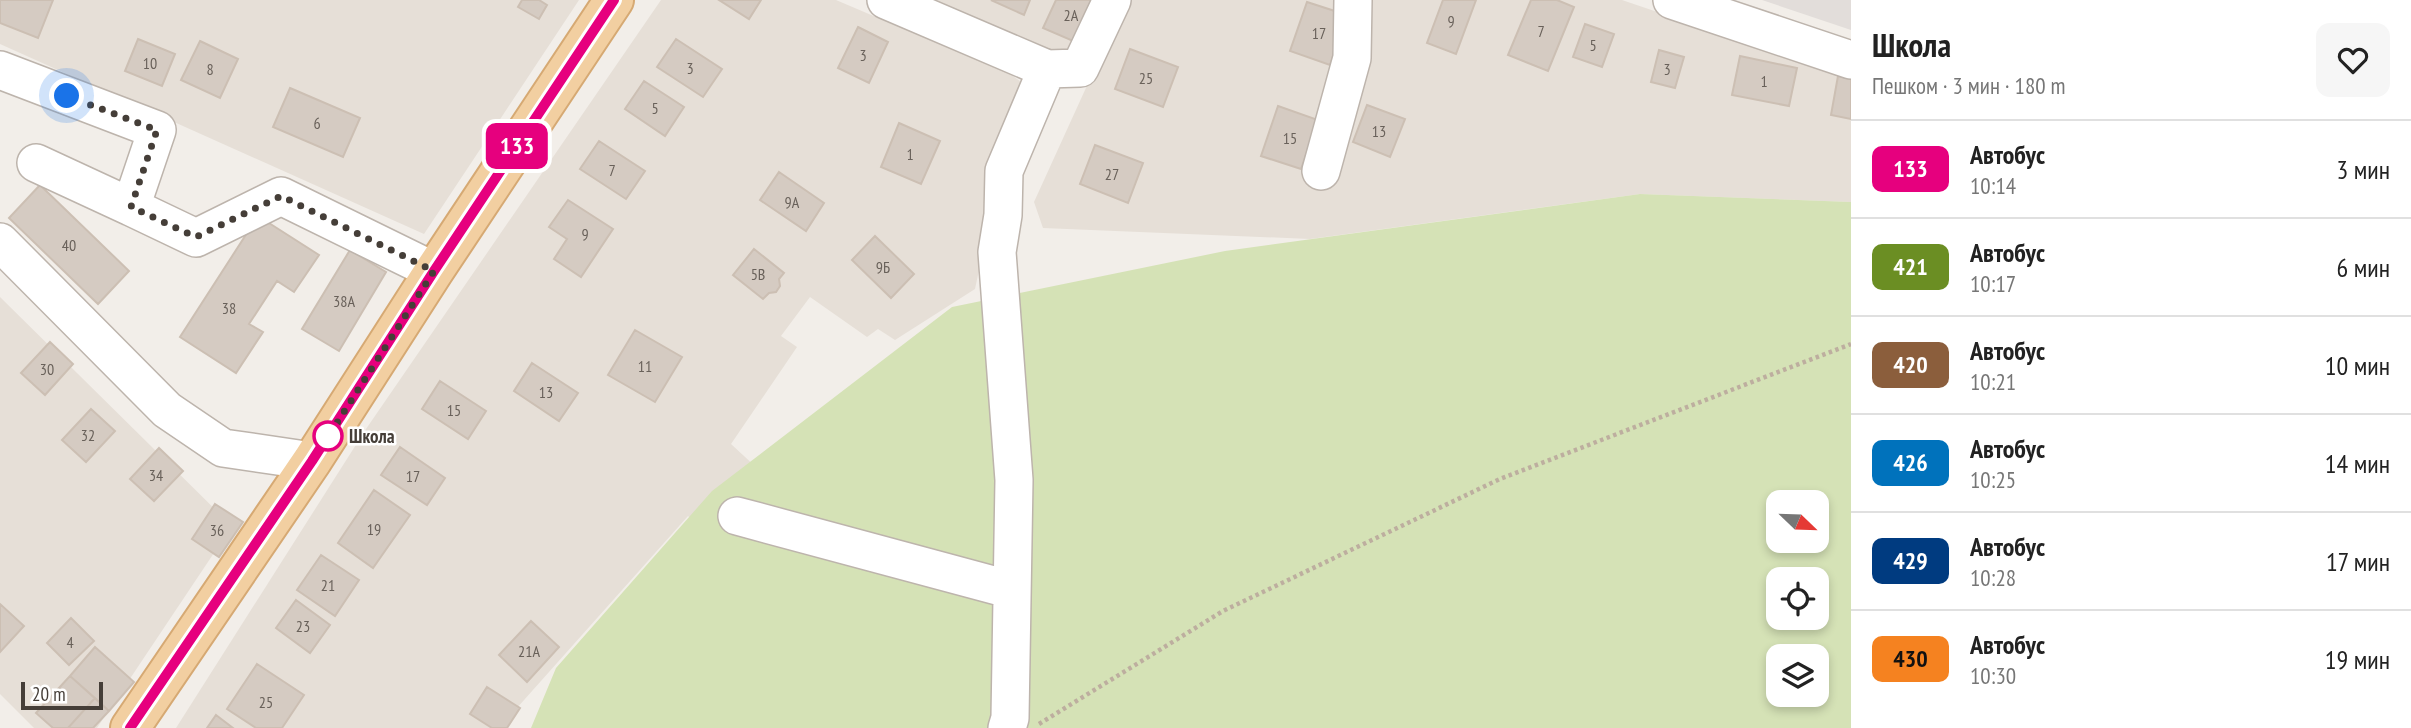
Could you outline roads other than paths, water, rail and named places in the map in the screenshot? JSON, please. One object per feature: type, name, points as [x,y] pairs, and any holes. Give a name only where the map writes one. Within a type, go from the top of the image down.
[{"type":"main road","points":[[131,728],[312,461],[614,0]]},
{"type":"street","points":[[887,0],[1047,69],[1080,68],[1112,0]]},
{"type":"street","points":[[1321,171],[1352,58],[1353,0]]},
{"type":"street","points":[[1672,0],[1851,60]]},
{"type":"street","points":[[1007,728],[1010,718],[1014,480],[997,252],[1003,215],[1004,171],[1047,69]]},
{"type":"street","points":[[0,70],[157,130],[131,207]]},
{"type":"street","points":[[36,163],[196,237],[281,196],[434,271]]},
{"type":"street","points":[[0,242],[167,410],[223,448],[312,461]]},
{"type":"street","points":[[737,516],[1012,590]]},
{"type":"place","name":"Школа","points":[[328,436]]}]
